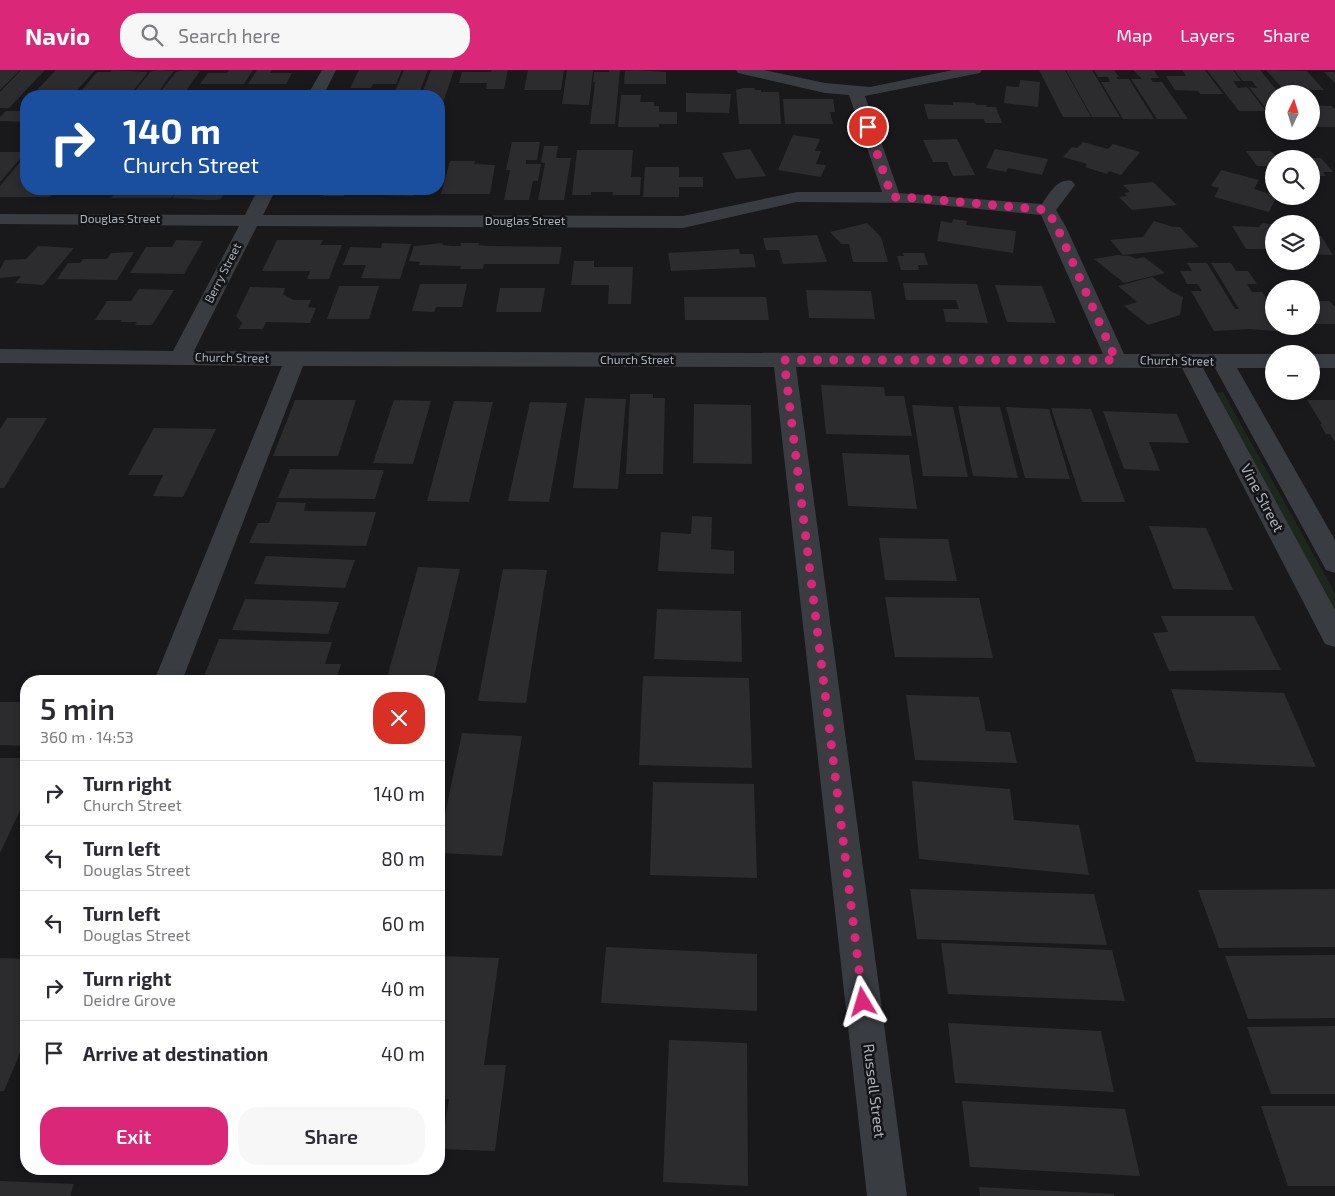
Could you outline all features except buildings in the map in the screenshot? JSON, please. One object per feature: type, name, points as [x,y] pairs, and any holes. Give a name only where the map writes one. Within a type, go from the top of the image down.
[{"type":"street","points":[[318,90],[329,70]]},
{"type":"street","points":[[743,70],[825,88],[856,92],[878,90],[975,70]]},
{"type":"street","points":[[856,92],[892,197]]},
{"type":"street","points":[[1066,185],[1047,210],[1057,227],[1116,360]]},
{"type":"street","name":"Berry Street","points":[[180,357],[264,195]]},
{"type":"street","name":"Douglas Street","points":[[0,219],[684,222],[702,220],[796,197],[916,198],[1047,210]]},
{"type":"street","name":"Church Street","points":[[0,356],[295,359],[1265,361]]},
{"type":"street","points":[[170,675],[295,359]]},
{"type":"street","name":"Russell Street","points":[[784,360],[887,1196]]},
{"type":"street","name":"Vine Street","points":[[1188,360],[1210,398],[1335,636]]},
{"type":"street","name":"Vine Street","points":[[1222,361],[1335,563]]},
{"type":"street","points":[[1320,361],[1335,361]]},
{"type":"shaded area","points":[[1223,392],[1335,593],[1335,620],[1211,393]]},
{"type":"route","points":[[863,1002],[784,360],[1116,360],[1057,227],[1047,210],[892,197],[868,127]]}]
